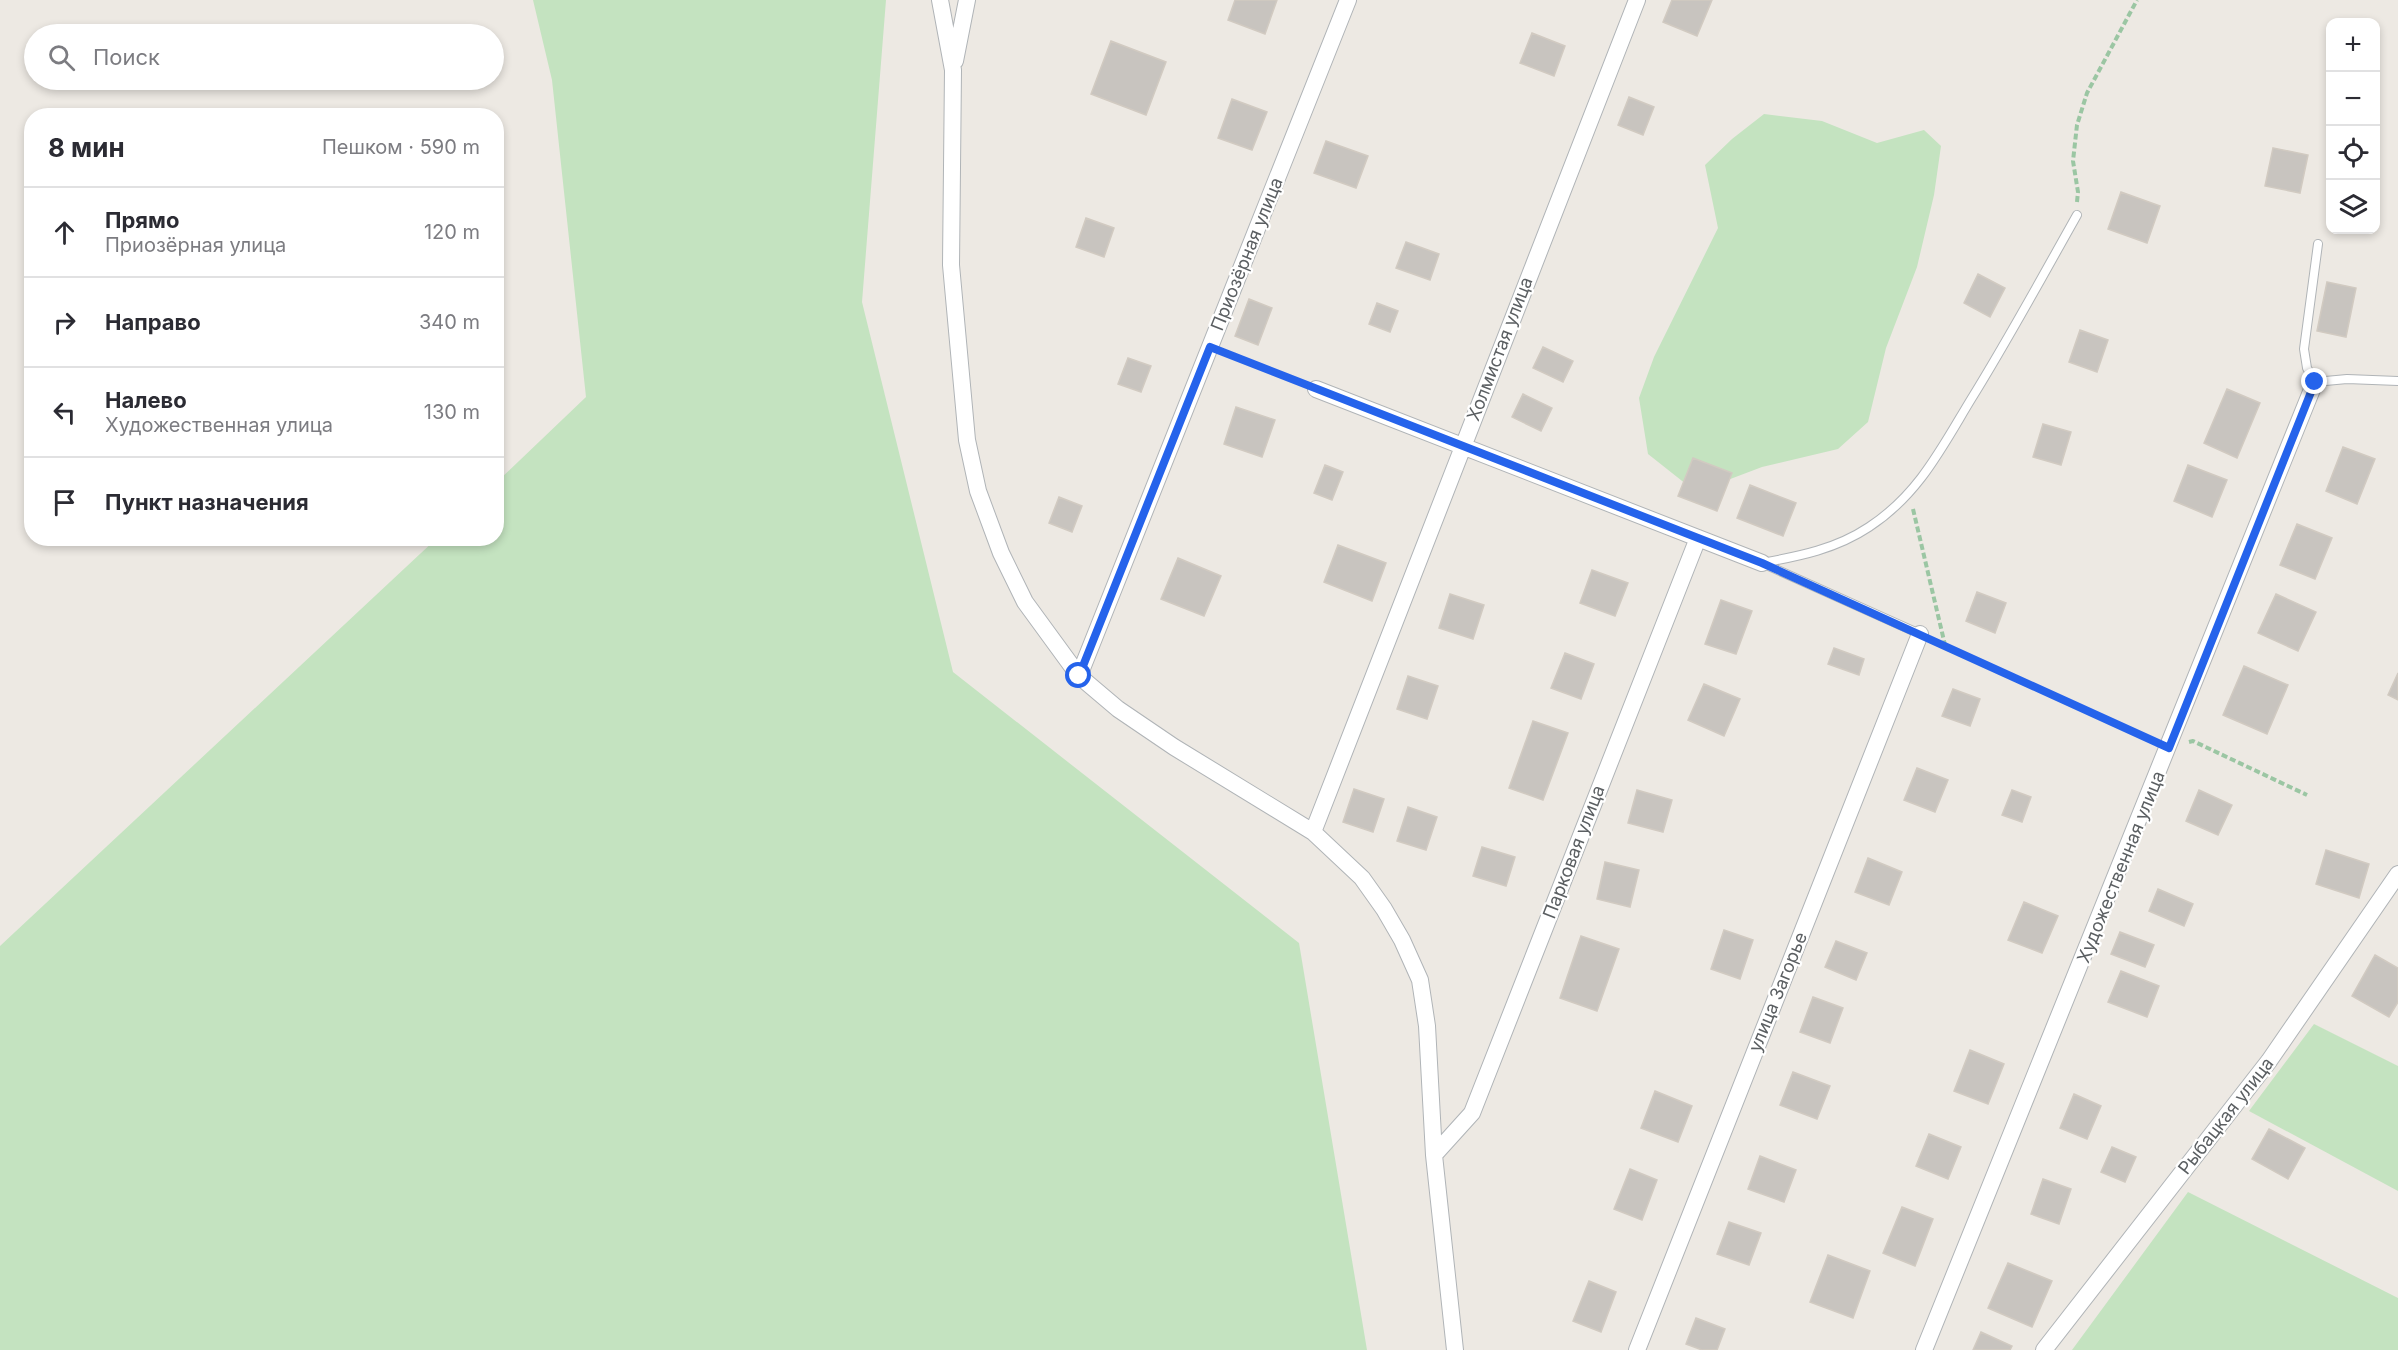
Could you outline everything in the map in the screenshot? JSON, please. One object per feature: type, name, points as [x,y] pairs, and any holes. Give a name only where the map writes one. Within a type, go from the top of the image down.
[{"type":"street","points":[[940,0],[953,70],[951,265],[969,450],[978,491],[1001,553],[1025,602],[1079,676],[1118,709],[1174,747],[1312,832],[1362,878],[1402,940],[1420,980],[1427,1026],[1434,1155],[1455,1350]]},
{"type":"street","points":[[953,70],[968,0]]},
{"type":"street","name":"Приозёрная улица","points":[[1079,676],[1348,0]]},
{"type":"street","name":"Холмистая улица","points":[[1312,832],[1637,0]]},
{"type":"street","name":"Художественная улица","points":[[1924,1350],[2315,382]]},
{"type":"street","points":[[1316,389],[1762,563]]},
{"type":"street","name":"Парковая улица","points":[[1434,1155],[1472,1113],[1698,538]]},
{"type":"street","name":"улица Загорье","points":[[1637,1350],[1920,634]]},
{"type":"street","name":"Рыбацкая улица","points":[[2044,1350],[2269,1061],[2398,874]]},
{"type":"lane","points":[[1762,563],[1818,552],[1868,528],[1910,495],[1930,467],[2007,340],[2077,214]]},
{"type":"lane","points":[[2318,244],[2304,349],[2307,368],[2315,382],[2347,379],[2398,381]]},
{"type":"lane","points":[[1762,563],[1920,634]]},
{"type":"path","points":[[2077,214],[2078,192],[2073,161],[2077,125],[2087,93],[2137,0]]},
{"type":"path","points":[[1210,347],[1316,389]]},
{"type":"path","points":[[1910,495],[1945,646]]},
{"type":"path","points":[[1920,634],[2169,748],[2193,741],[2307,795]]},
{"type":"green space","points":[[533,0],[886,0],[862,302],[953,672],[1299,943],[1367,1350],[0,1350],[0,946],[429,546],[504,546],[504,475],[586,397],[552,80]]},
{"type":"green space","points":[[1764,114],[1822,121],[1877,143],[1924,130],[1941,146],[1934,195],[1917,267],[1886,348],[1868,422],[1838,449],[1762,467],[1696,492],[1648,454],[1639,398],[1654,357],[1718,228],[1705,165],[1732,139]]},
{"type":"green space","points":[[2314,1024],[2398,1066],[2398,1191],[2249,1111]]},
{"type":"green space","points":[[2188,1192],[2398,1298],[2398,1350],[2072,1350]]},
{"type":"building","points":[[1235,0],[1277,0],[1265,34],[1228,20]]},
{"type":"building","points":[[1672,0],[1712,0],[1697,36],[1663,22]]},
{"type":"building","points":[[1532,33],[1565,46],[1554,76],[1520,63]]},
{"type":"building","points":[[1111,41],[1166,62],[1146,115],[1091,94]]},
{"type":"building","points":[[1629,97],[1654,107],[1643,135],[1618,125]]},
{"type":"building","points":[[1232,99],[1267,112],[1252,150],[1218,138]]},
{"type":"building","points":[[1326,141],[1368,156],[1356,188],[1314,173]]},
{"type":"building","points":[[2273,148],[2308,155],[2300,193],[2265,186]]},
{"type":"building","points":[[2121,192],[2160,206],[2147,243],[2108,229]]},
{"type":"building","points":[[1086,218],[1114,228],[1104,257],[1076,247]]},
{"type":"building","points":[[1406,242],[1439,254],[1430,280],[1396,268]]},
{"type":"building","points":[[1978,274],[2005,288],[1990,317],[1964,303]]},
{"type":"building","points":[[2327,282],[2356,288],[2346,337],[2317,331]]},
{"type":"building","points":[[1249,299],[1272,308],[1258,345],[1235,336]]},
{"type":"building","points":[[1377,303],[1398,311],[1390,332],[1369,324]]},
{"type":"building","points":[[2080,330],[2108,340],[2097,372],[2069,362]]},
{"type":"building","points":[[1543,347],[1573,361],[1563,382],[1533,368]]},
{"type":"building","points":[[1128,358],[1151,366],[1141,392],[1118,384]]},
{"type":"building","points":[[2227,389],[2260,403],[2237,458],[2204,443]]},
{"type":"building","points":[[1523,394],[1552,408],[1541,431],[1512,417]]},
{"type":"building","points":[[1236,407],[1275,420],[1262,457],[1224,444]]},
{"type":"building","points":[[2043,424],[2071,432],[2061,465],[2033,457]]},
{"type":"building","points":[[2343,447],[2375,459],[2357,504],[2326,491]]},
{"type":"building","points":[[1693,458],[1732,473],[1717,511],[1678,496]]},
{"type":"building","points":[[1325,465],[1343,472],[1332,500],[1314,493]]},
{"type":"building","points":[[2188,465],[2227,480],[2212,517],[2174,501]]},
{"type":"building","points":[[1750,485],[1796,503],[1783,536],[1737,518]]},
{"type":"building","points":[[1059,497],[1082,506],[1072,532],[1049,523]]},
{"type":"building","points":[[2297,524],[2332,538],[2315,579],[2280,565]]},
{"type":"building","points":[[1338,545],[1386,563],[1372,601],[1324,582]]},
{"type":"building","points":[[1178,558],[1221,576],[1204,616],[1161,599]]},
{"type":"building","points":[[1592,570],[1628,583],[1615,616],[1580,603]]},
{"type":"building","points":[[1977,592],[2006,603],[1995,633],[1966,621]]},
{"type":"building","points":[[1450,594],[1484,605],[1473,639],[1439,628]]},
{"type":"building","points":[[2276,594],[2316,612],[2298,651],[2258,633]]},
{"type":"building","points":[[1721,600],[1752,611],[1736,654],[1705,644]]},
{"type":"building","points":[[1834,648],[1864,659],[1859,675],[1828,664]]},
{"type":"building","points":[[1565,653],[1594,664],[1581,699],[1551,688]]},
{"type":"building","points":[[2244,666],[2288,685],[2267,734],[2223,715]]},
{"type":"building","points":[[2398,673],[2398,700],[2388,695]]},
{"type":"building","points":[[1408,676],[1438,686],[1427,719],[1397,709]]},
{"type":"building","points":[[1704,684],[1740,699],[1724,736],[1688,720]]},
{"type":"building","points":[[1953,689],[1980,699],[1970,726],[1942,716]]},
{"type":"building","points":[[1533,721],[1568,733],[1543,800],[1509,788]]},
{"type":"building","points":[[1917,768],[1948,780],[1935,812],[1904,800]]},
{"type":"building","points":[[1354,789],[1384,799],[1373,832],[1343,822]]},
{"type":"building","points":[[1637,790],[1672,800],[1663,832],[1628,823]]},
{"type":"building","points":[[2012,790],[2031,797],[2022,822],[2002,815]]},
{"type":"building","points":[[2199,790],[2232,805],[2218,835],[2186,821]]},
{"type":"building","points":[[1408,807],[1437,817],[1426,850],[1397,841]]},
{"type":"building","points":[[1482,847],[1515,857],[1506,886],[1473,876]]},
{"type":"building","points":[[2326,850],[2369,864],[2359,898],[2316,884]]},
{"type":"building","points":[[1868,858],[1902,872],[1889,905],[1855,892]]},
{"type":"building","points":[[1605,862],[1639,870],[1630,907],[1597,899]]},
{"type":"building","points":[[2158,889],[2193,904],[2184,926],[2149,911]]},
{"type":"building","points":[[2024,902],[2058,916],[2042,953],[2008,940]]},
{"type":"building","points":[[1724,930],[1753,940],[1740,979],[1711,969]]},
{"type":"building","points":[[2120,932],[2154,945],[2145,967],[2111,954]]},
{"type":"building","points":[[1581,936],[1619,949],[1597,1011],[1560,998]]},
{"type":"building","points":[[1836,941],[1867,953],[1856,980],[1825,967]]},
{"type":"building","points":[[2375,955],[2398,968],[2398,1002],[2389,1017],[2352,996]]},
{"type":"building","points":[[2121,971],[2159,986],[2147,1017],[2108,1002]]},
{"type":"building","points":[[1813,997],[1843,1008],[1830,1043],[1800,1032]]},
{"type":"building","points":[[1970,1050],[2004,1064],[1988,1104],[1954,1091]]},
{"type":"building","points":[[1793,1072],[1830,1086],[1817,1119],[1780,1105]]},
{"type":"building","points":[[1655,1091],[1692,1106],[1678,1142],[1641,1128]]},
{"type":"building","points":[[2074,1094],[2101,1106],[2087,1139],[2060,1128]]},
{"type":"building","points":[[2269,1129],[2305,1148],[2288,1179],[2252,1159]]},
{"type":"building","points":[[1929,1134],[1961,1147],[1948,1179],[1916,1166]]},
{"type":"building","points":[[2112,1147],[2136,1157],[2125,1182],[2101,1172]]},
{"type":"building","points":[[1760,1156],[1796,1170],[1784,1202],[1748,1189]]},
{"type":"building","points":[[1630,1169],[1657,1180],[1642,1220],[1614,1209]]},
{"type":"building","points":[[2043,1179],[2071,1189],[2059,1224],[2031,1214]]},
{"type":"building","points":[[1902,1207],[1933,1219],[1915,1266],[1883,1253]]},
{"type":"building","points":[[1729,1222],[1761,1233],[1749,1265],[1717,1254]]},
{"type":"building","points":[[1828,1255],[1870,1271],[1853,1318],[1810,1302]]},
{"type":"building","points":[[2008,1263],[2052,1281],[2032,1327],[1988,1308]]},
{"type":"building","points":[[1589,1281],[1616,1292],[1601,1332],[1573,1321]]},
{"type":"building","points":[[1696,1318],[1725,1329],[1717,1350],[1702,1350],[1686,1344]]},
{"type":"building","points":[[1981,1332],[2012,1346],[2010,1350],[1973,1350]]},
{"type":"route","points":[[1079,676],[1210,347],[1762,563],[2169,748],[2315,382]]}]
